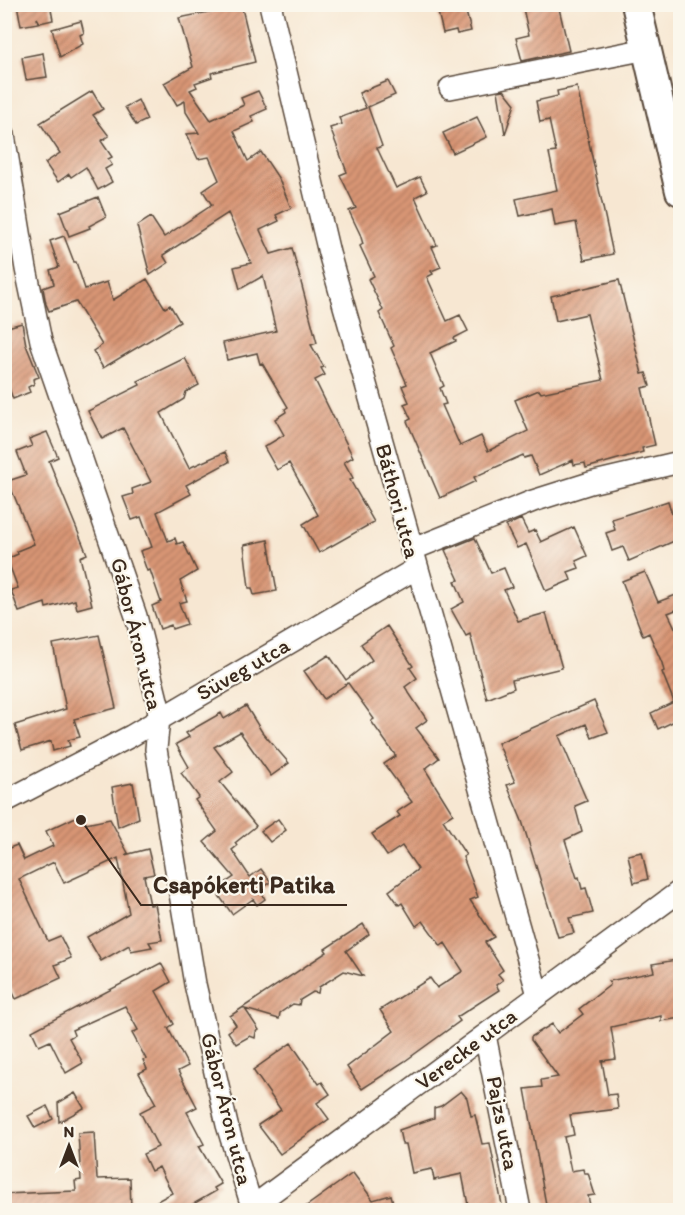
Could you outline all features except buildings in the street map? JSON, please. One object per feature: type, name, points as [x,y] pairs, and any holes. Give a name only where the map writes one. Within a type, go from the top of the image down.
[{"type":"street","name":"Báthori utca","points":[[270,4],[312,186],[414,559],[538,995]]},
{"type":"street","points":[[636,4],[681,191]]},
{"type":"street","points":[[450,88],[647,49]]},
{"type":"street","name":"Gábor Áron utca","points":[[4,135],[26,269],[41,341],[133,604],[159,718],[156,749],[195,984],[227,1125],[253,1209]]},
{"type":"street","name":"Süveg utca","points":[[4,802],[131,736],[414,559],[542,498],[590,483],[681,462]]},
{"type":"street","name":"Verecke utca","points":[[253,1209],[538,995],[681,891]]},
{"type":"street","name":"Pajzs utca","points":[[485,1035],[520,1210]]},
{"type":"place","name":"Csapókerti Patika","points":[[81,820]]}]
